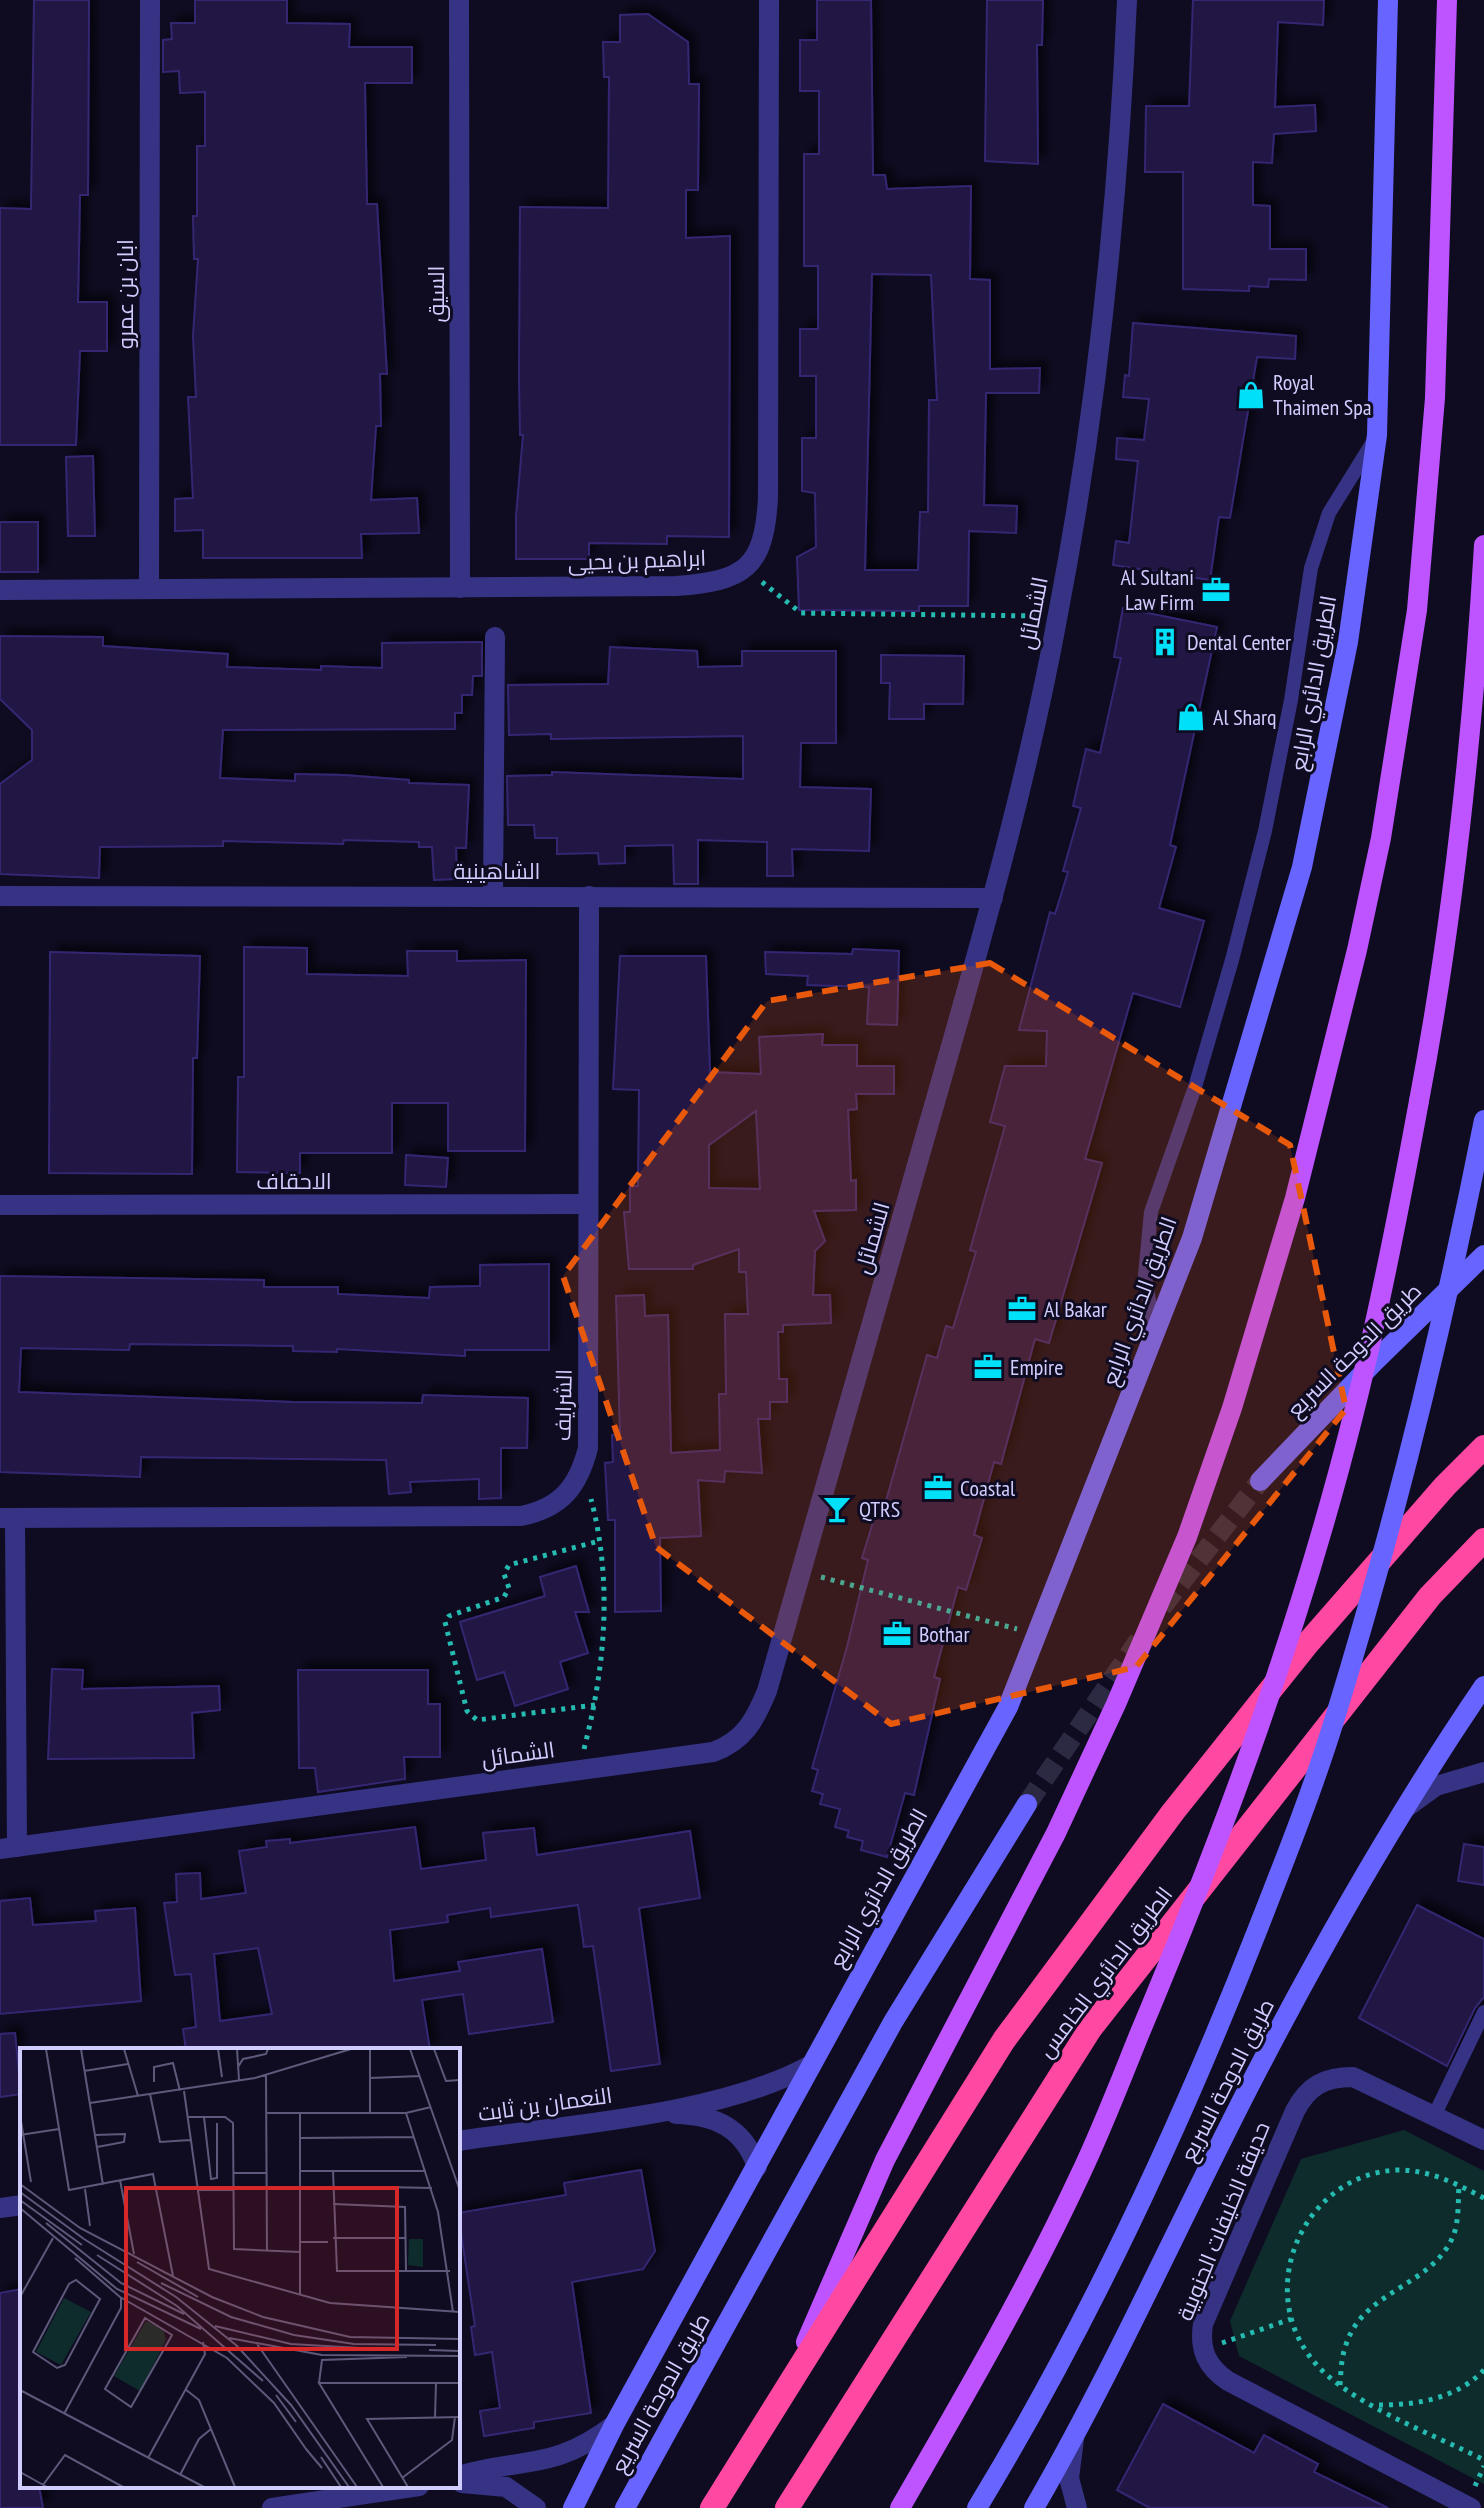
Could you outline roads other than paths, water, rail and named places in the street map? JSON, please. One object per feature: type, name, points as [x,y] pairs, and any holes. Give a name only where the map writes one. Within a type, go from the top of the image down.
[{"type":"highway","name":"الطريق الدائري الخامس","points":[[783,2393],[1004,2040],[1173,1812],[1308,1643],[1445,1486],[1484,1447]]},
{"type":"highway","name":"الطريق الدائري الخامس","points":[[787,2508],[1090,2029],[1430,1596],[1484,1540]]},
{"type":"highway","points":[[712,2508],[783,2393]]},
{"type":"main road","name":"الطريق الدائري الرابع","points":[[573,2508],[614,2425],[1008,1707],[1192,1238],[1302,867],[1338,702],[1377,435],[1388,0]]},
{"type":"main road","points":[[783,2393],[885,2160],[1056,1833],[1116,1704],[1202,1494],[1232,1408],[1295,1198],[1357,950],[1381,838],[1417,610],[1435,398],[1447,0]]},
{"type":"main road","points":[[900,2508],[972,2384],[1080,2175],[1170,1961],[1239,1781],[1310,1570],[1353,1415],[1389,1264],[1442,980],[1460,838],[1484,545]]},
{"type":"main road","points":[[977,2508],[1101,2283],[1171,2139],[1282,1865],[1333,1725],[1385,1549],[1430,1374],[1484,1120]]},
{"type":"main road","name":"طريق الدوحة السريع","points":[[1260,1481],[1374,1362],[1484,1255]]},
{"type":"main road","name":"طريق الدوحة السريع","points":[[1034,2508],[1074,2439],[1253,2079],[1398,1815],[1484,1686]]},
{"type":"main road","name":"طريق الدوحة السريع","points":[[625,2508],[893,2022],[1027,1804]]},
{"type":"street","name":"ابان بن عمرو","points":[[149,589],[150,0]]},
{"type":"street","name":"السيق","points":[[459,0],[460,588]]},
{"type":"street","name":"ابراهيم بن يحيى","points":[[0,590],[676,586],[715,583],[744,568],[761,549],[768,498],[769,0]]},
{"type":"street","name":"الشمائل","points":[[8,1848],[713,1752],[742,1736],[767,1691],[993,898],[1058,617],[1083,471],[1112,259],[1127,0]]},
{"type":"street","points":[[493,894],[495,637]]},
{"type":"street","name":"الشاهينية","points":[[0,896],[493,894],[993,898]]},
{"type":"street","name":"الشرايف","points":[[8,1848],[8,1518],[521,1516],[541,1512],[559,1502],[574,1487],[588,1448],[589,896]]},
{"type":"street","name":"الاحقاف","points":[[0,1205],[588,1204]]},
{"type":"street","points":[[1398,1815],[1436,1786],[1484,1772]]},
{"type":"street","name":"النعمان بن ثابت","points":[[460,2141],[640,2114],[745,2092],[809,2066]]},
{"type":"street","name":"حديقة الخليفات الجنوبية","points":[[1471,2508],[1217,2374],[1203,2350],[1203,2324],[1304,2095],[1317,2083],[1334,2077],[1353,2077],[1484,2140]]},
{"type":"street","name":"النعمان بن ثابت","points":[[640,2114],[695,2115],[721,2122],[741,2138],[757,2167]]},
{"type":"street","points":[[0,2208],[20,2205]]},
{"type":"street","points":[[460,2476],[551,2460],[573,2451],[614,2425]]},
{"type":"street","points":[[1074,2439],[1069,2478],[1077,2508]]},
{"type":"street","points":[[460,2483],[506,2487],[536,2508]]},
{"type":"street","points":[[272,2508],[406,2488]]},
{"type":"lane","points":[[1155,1338],[1145,1275],[1151,1212],[1195,1087],[1265,831],[1291,700],[1311,568],[1329,513],[1377,435]]},
{"type":"lane","points":[[1435,2114],[1484,2012]]},
{"type":"tunnel","points":[[1162,1607],[1260,1481]]},
{"type":"tunnel","points":[[1027,1804],[1139,1640]]},
{"type":"place","name":"Royal Thaimen Spa","points":[[1251,395]]},
{"type":"place","name":"Al Sultani Law Firm","points":[[1216,590]]},
{"type":"place","name":"Dental Center","points":[[1165,642]]},
{"type":"place","name":"Al Sharq","points":[[1191,717]]},
{"type":"place","name":"Al Bakar","points":[[1022,1309]]},
{"type":"place","name":"Empire","points":[[988,1367]]},
{"type":"place","name":"Coastal","points":[[938,1488]]},
{"type":"place","name":"QTRS","points":[[837,1509]]},
{"type":"place","name":"Bothar","points":[[897,1634]]}]
